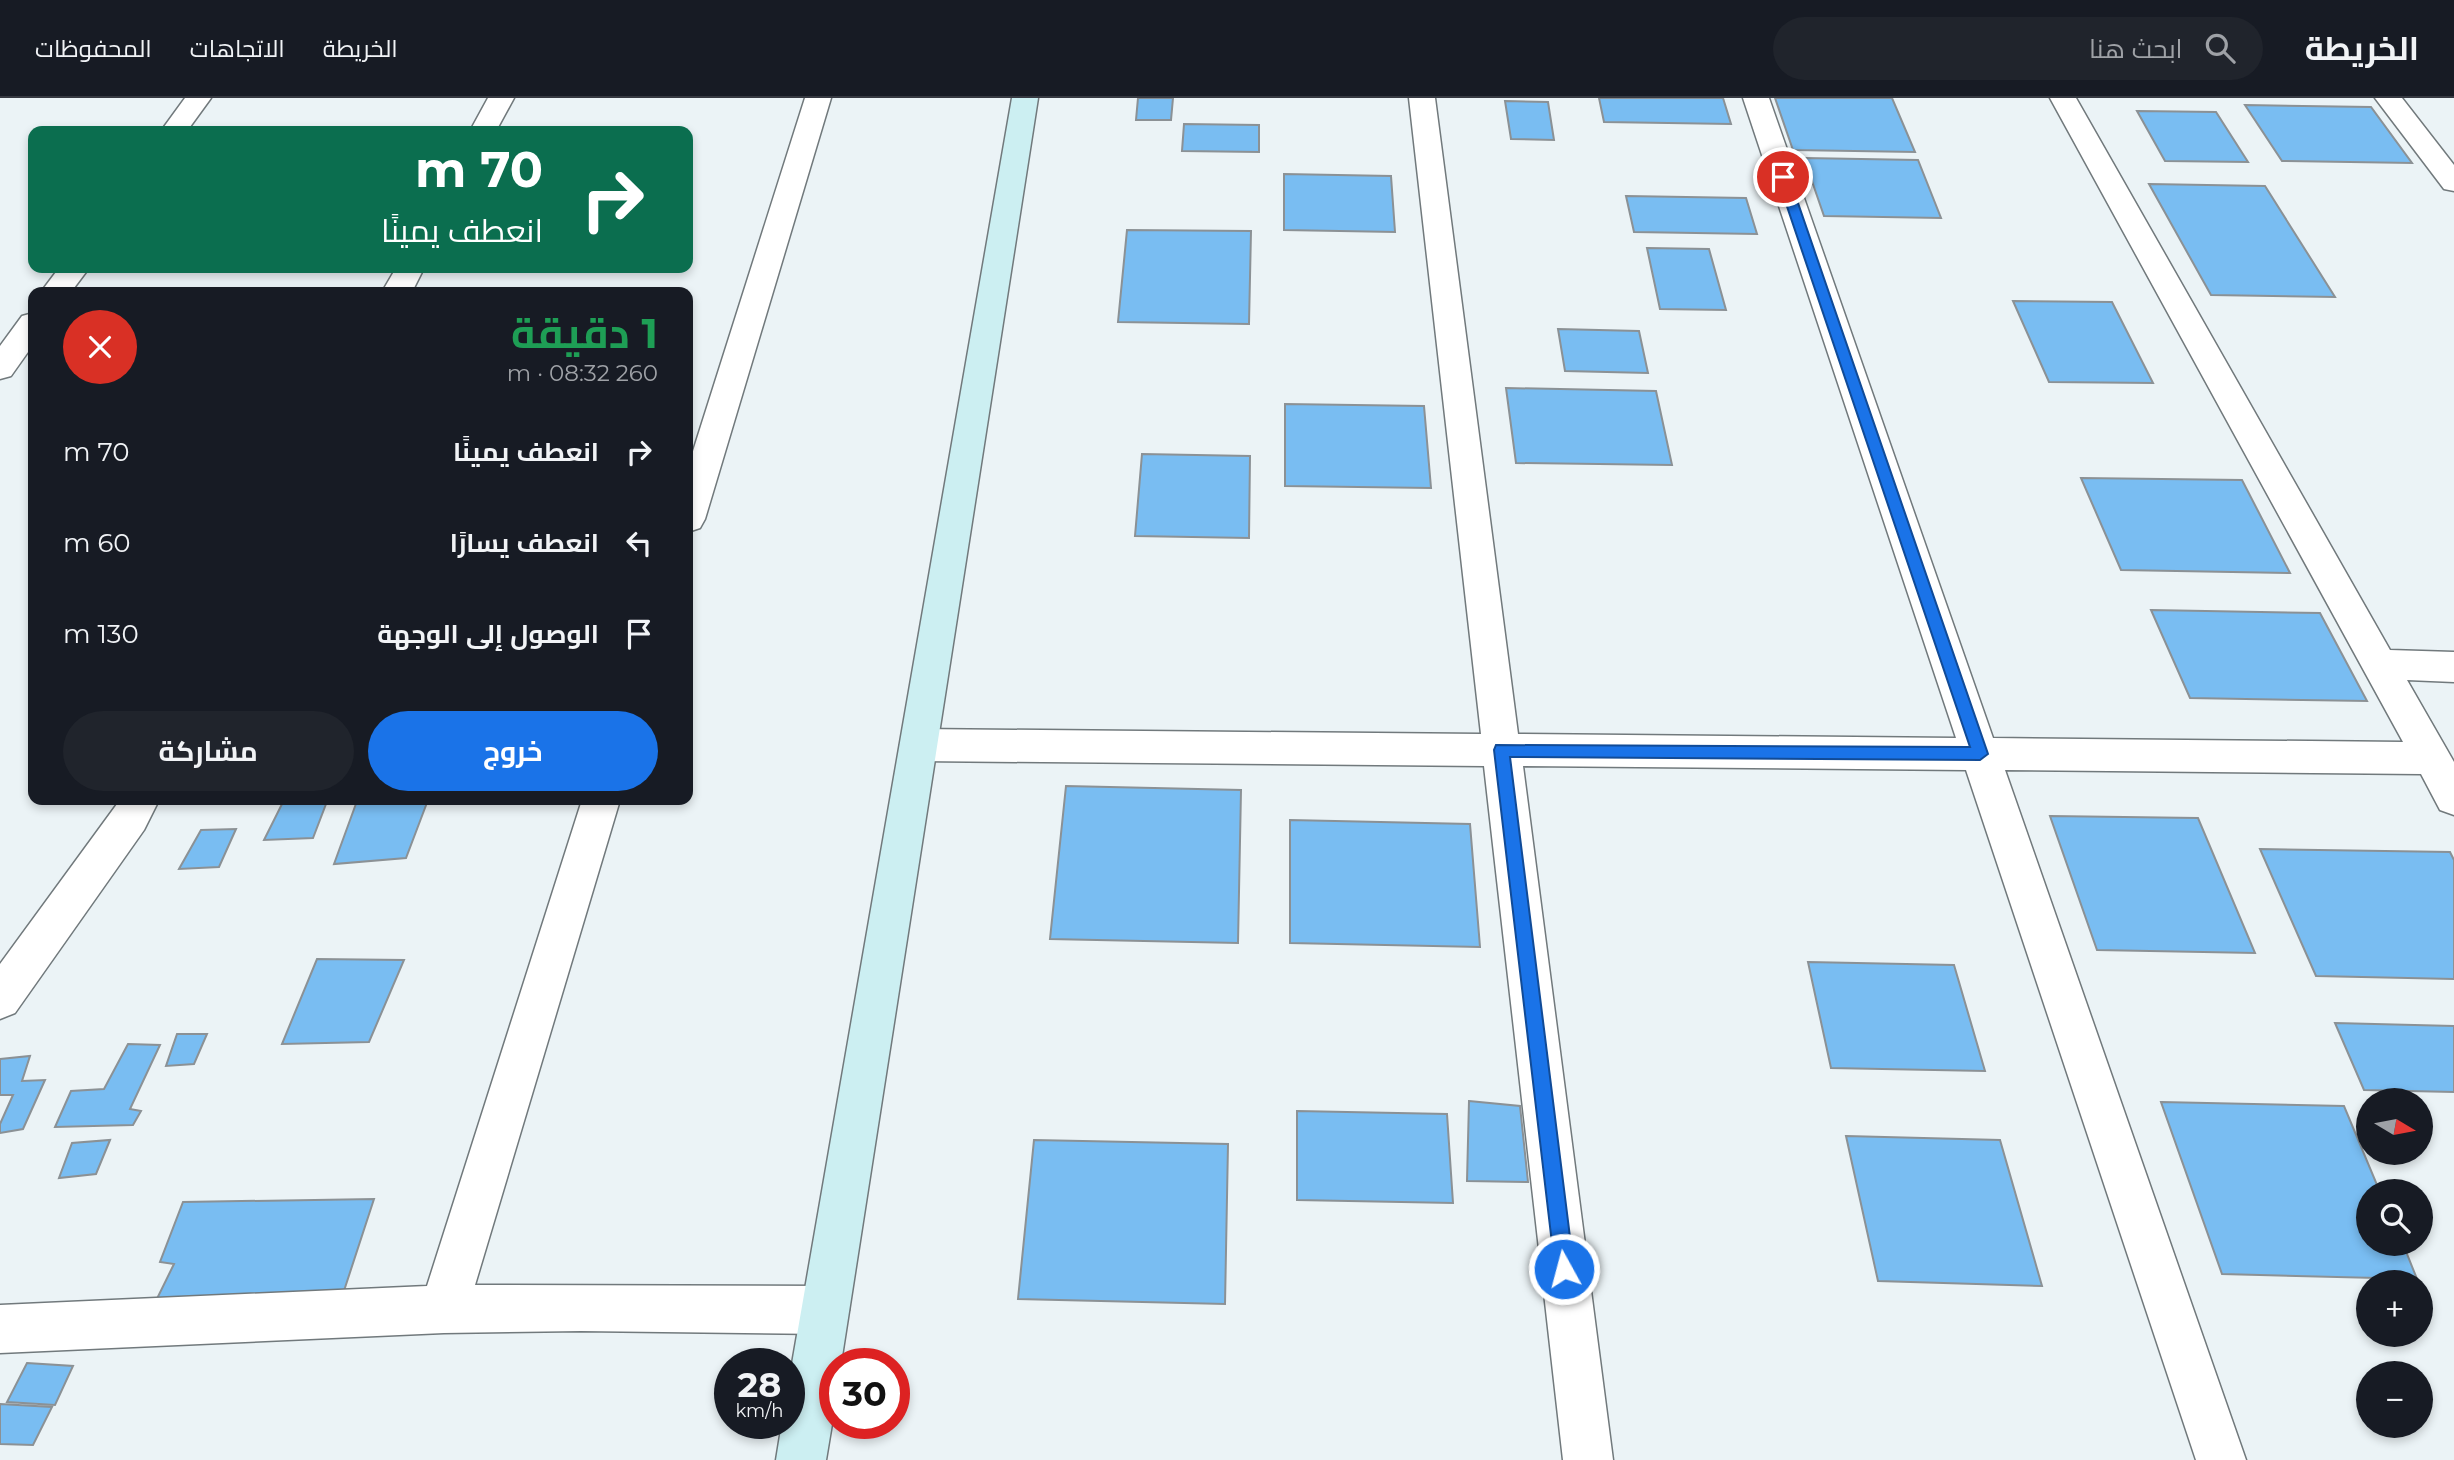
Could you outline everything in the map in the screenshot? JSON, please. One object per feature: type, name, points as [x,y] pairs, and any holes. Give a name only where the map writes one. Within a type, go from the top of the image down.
[{"type":"street","points":[[178,126],[198,98]]},
{"type":"street","points":[[486,126],[500,98]]},
{"type":"street","points":[[693,485],[702,425],[818,98]]},
{"type":"street","points":[[800,1460],[1025,98]]},
{"type":"street","points":[[1422,98],[1588,1460]]},
{"type":"street","points":[[1756,98],[2221,1460]]},
{"type":"street","points":[[2063,98],[2454,798]]},
{"type":"street","points":[[2388,98],[2454,183]]},
{"type":"street","points":[[0,368],[28,330]]},
{"type":"street","points":[[2379,664],[2454,667]]},
{"type":"street","points":[[919,745],[2431,758]]},
{"type":"street","points":[[0,999],[137,805]]},
{"type":"street","points":[[444,1309],[599,805]]},
{"type":"street","points":[[0,1329],[444,1309],[581,1307],[825,1310]]},
{"type":"building","points":[[1138,98],[1173,98],[1171,120],[1136,120]]},
{"type":"building","points":[[1599,98],[1723,98],[1731,124],[1604,122]]},
{"type":"building","points":[[1775,98],[1892,98],[1915,152],[1793,150]]},
{"type":"building","points":[[1505,101],[1548,102],[1554,140],[1511,139]]},
{"type":"building","points":[[2245,105],[2371,107],[2412,163],[2282,161]]},
{"type":"building","points":[[2137,111],[2216,112],[2248,162],[2165,161]]},
{"type":"building","points":[[1184,124],[1259,125],[1259,152],[1182,151]]},
{"type":"building","points":[[1804,158],[1918,160],[1941,218],[1824,216]]},
{"type":"building","points":[[1284,174],[1391,176],[1395,232],[1284,230]]},
{"type":"building","points":[[2149,184],[2265,186],[2335,297],[2211,295]]},
{"type":"building","points":[[1626,196],[1746,198],[1757,234],[1634,232]]},
{"type":"building","points":[[1127,230],[1251,231],[1249,324],[1118,322]]},
{"type":"building","points":[[1647,248],[1709,249],[1726,310],[1660,309]]},
{"type":"building","points":[[2013,301],[2112,302],[2153,383],[2049,382]]},
{"type":"building","points":[[1558,329],[1639,331],[1648,373],[1565,371]]},
{"type":"building","points":[[1506,388],[1656,391],[1672,465],[1516,463]]},
{"type":"building","points":[[1285,404],[1424,406],[1431,488],[1285,486]]},
{"type":"building","points":[[1142,454],[1250,456],[1249,538],[1135,536]]},
{"type":"building","points":[[2081,478],[2242,480],[2290,573],[2121,570]]},
{"type":"building","points":[[2151,610],[2320,613],[2367,701],[2190,698]]},
{"type":"building","points":[[1066,786],[1241,790],[1238,943],[1050,939]]},
{"type":"building","points":[[282,805],[326,805],[313,838],[264,840]]},
{"type":"building","points":[[356,805],[426,805],[406,858],[334,864]]},
{"type":"building","points":[[2050,816],[2198,818],[2255,953],[2097,950]]},
{"type":"building","points":[[1290,820],[1470,824],[1480,947],[1290,943]]},
{"type":"building","points":[[236,829],[219,867],[179,869],[201,830]]},
{"type":"building","points":[[2260,849],[2450,852],[2454,860],[2454,979],[2316,976]]},
{"type":"building","points":[[317,959],[404,960],[369,1042],[282,1044]]},
{"type":"building","points":[[1808,962],[1954,965],[1985,1071],[1831,1068]]},
{"type":"building","points":[[2335,1023],[2454,1026],[2454,1092],[2433,1092],[2433,1088],[2363,1088]]},
{"type":"building","points":[[177,1034],[207,1034],[194,1064],[166,1066]]},
{"type":"building","points":[[128,1044],[160,1045],[130,1109],[141,1111],[133,1125],[55,1127],[71,1091],[104,1089]]},
{"type":"building","points":[[30,1056],[22,1081],[45,1080],[23,1129],[0,1133],[0,1124],[13,1095],[0,1095],[0,1059]]},
{"type":"building","points":[[1469,1101],[1520,1106],[1528,1182],[1467,1181]]},
{"type":"building","points":[[2161,1102],[2344,1106],[2356,1135],[2356,1166],[2369,1166],[2375,1179],[2356,1179],[2356,1256],[2408,1256],[2413,1270],[2356,1270],[2356,1277],[2222,1274]]},
{"type":"building","points":[[1297,1111],[1447,1114],[1453,1203],[1297,1200]]},
{"type":"building","points":[[1846,1136],[2000,1140],[2042,1286],[1878,1281]]},
{"type":"building","points":[[110,1140],[96,1174],[59,1178],[72,1143]]},
{"type":"building","points":[[1034,1140],[1228,1144],[1225,1304],[1018,1299]]},
{"type":"building","points":[[374,1199],[339,1306],[149,1315],[174,1264],[160,1262],[183,1202]]},
{"type":"building","points":[[27,1363],[73,1366],[55,1405],[7,1402]]},
{"type":"building","points":[[0,1404],[52,1407],[33,1445],[0,1444]]},
{"type":"route","points":[[1564,1269],[1502,750],[1980,754],[1783,177]]}]
